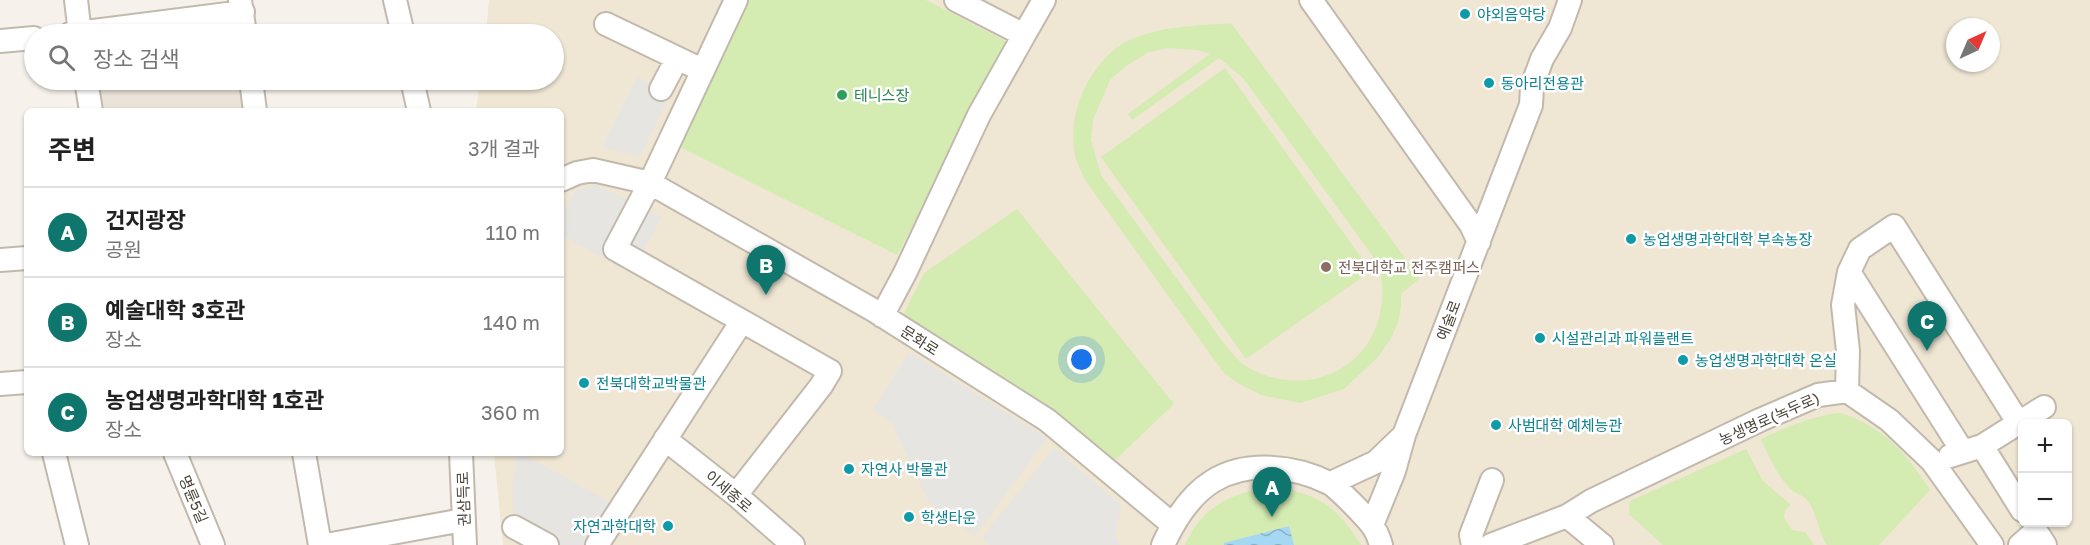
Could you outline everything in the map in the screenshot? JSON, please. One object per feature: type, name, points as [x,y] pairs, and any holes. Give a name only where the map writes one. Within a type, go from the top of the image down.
[{"type":"street","points":[[76,0],[77,24]]},
{"type":"street","points":[[395,0],[401,24]]},
{"type":"street","points":[[736,0],[650,183],[615,249],[830,372],[736,495]]},
{"type":"street","points":[[956,0],[1024,35]]},
{"type":"street","points":[[882,316],[979,115],[1044,0]]},
{"type":"street","points":[[1311,0],[1471,225],[1479,242]]},
{"type":"street","name":"예술로","points":[[1380,539],[1404,435],[1531,105],[1532,86],[1550,43],[1560,28],[1570,0]]},
{"type":"street","points":[[136,24],[241,6],[244,24]]},
{"type":"street","points":[[606,24],[702,70]]},
{"type":"street","points":[[0,41],[24,39]]},
{"type":"street","points":[[661,89],[677,58]]},
{"type":"street","points":[[88,90],[91,108]]},
{"type":"street","points":[[252,90],[255,108]]},
{"type":"street","points":[[414,90],[418,108]]},
{"type":"street","name":"문화로","points":[[564,179],[593,170],[650,183],[882,316],[1047,420],[1172,524]]},
{"type":"street","points":[[1932,461],[1972,449],[2018,422],[1894,226],[1860,249],[1849,272],[1843,305],[1848,351],[1847,392],[1889,420],[1932,461],[1992,545]]},
{"type":"street","points":[[0,260],[24,258]]},
{"type":"street","points":[[1849,272],[1972,449],[2018,505]]},
{"type":"street","points":[[597,545],[742,321]]},
{"type":"street","points":[[0,384],[24,382]]},
{"type":"street","name":"농생명로(녹두로)","points":[[1491,545],[1567,516],[1591,501],[1760,420],[1818,395],[1847,392]]},
{"type":"street","points":[[2023,419],[2044,407]]},
{"type":"street","points":[[1331,483],[1376,462],[1404,435]]},
{"type":"street","name":"이세종로","points":[[665,439],[736,495],[793,545]]},
{"type":"street","points":[[55,456],[77,545]]},
{"type":"street","name":"명륜5길","points":[[176,456],[213,545]]},
{"type":"street","points":[[305,456],[320,545]]},
{"type":"street","name":"권삼득로","points":[[461,456],[465,545]]},
{"type":"street","points":[[1163,545],[1172,524],[1188,503],[1212,481],[1230,473],[1256,468],[1276,468],[1298,472],[1331,483],[1380,539]]},
{"type":"street","points":[[1473,545],[1471,535],[1492,480]]},
{"type":"street","points":[[1567,516],[1602,545]]},
{"type":"street","points":[[326,545],[463,520]]},
{"type":"street","points":[[519,535],[547,545]]},
{"type":"shaded area","name":"전북대학교 전주캠퍼스","points":[[489,0],[2090,0],[2090,545],[503,545],[494,456],[564,456],[564,108],[476,108],[479,90],[564,90],[564,24],[487,24]]},
{"type":"shaded area","points":[[236,17],[237,24],[184,24]]},
{"type":"shaded area","points":[[637,77],[670,94],[640,157],[602,147]]},
{"type":"shaded area","points":[[95,90],[244,90],[247,108],[98,108]]},
{"type":"shaded area","points":[[595,184],[662,217],[631,273],[564,237],[564,212],[576,190]]},
{"type":"shaded area","points":[[909,352],[1047,438],[975,536],[930,504],[891,422],[873,410]]},
{"type":"shaded area","points":[[1054,448],[1121,505],[1115,537],[1120,545],[990,545],[982,538]]},
{"type":"shaded area","points":[[517,456],[526,456],[620,508],[597,545],[547,545],[514,527],[513,486]]},
{"type":"green space","name":"테니스장","points":[[749,0],[926,0],[1009,43],[897,255],[678,146]]},
{"type":"green space","points":[[1231,23],[1420,278],[1401,294],[1398,323],[1378,357],[1344,389],[1300,403],[1261,395],[1236,382],[1223,372],[1085,180],[1076,159],[1073,143],[1076,111],[1089,80],[1098,66],[1122,44],[1157,31]],"holes":[[[1168,48],[1198,50],[1210,54],[1128,114],[1132,120],[1219,58],[1243,78],[1372,255],[1379,271],[1382,305],[1375,329],[1363,350],[1345,366],[1324,376],[1300,381],[1275,378],[1249,368],[1238,360],[1101,175],[1091,140],[1093,120],[1110,80],[1126,66],[1149,52]]]},
{"type":"green space","points":[[1225,68],[1371,271],[1246,359],[1101,157]]},
{"type":"green space","points":[[1017,209],[1174,404],[1115,460],[1052,408],[903,315],[924,273]]},
{"type":"green space","points":[[1840,413],[1869,425],[1892,443],[1903,453],[1930,490],[1879,545],[1827,545],[1809,503],[1783,480],[1761,439],[1809,419]]},
{"type":"green space","points":[[1746,449],[1763,481],[1791,505],[1785,510],[1784,518],[1792,530],[1805,532],[1814,545],[1663,545],[1629,514],[1630,501]]},
{"type":"green space","points":[[1277,487],[1306,495],[1327,505],[1344,521],[1361,545],[1185,545],[1201,519],[1222,502],[1247,492]]},
{"type":"water","points":[[1289,526],[1294,545],[1224,545],[1224,543]]},
{"type":"place","name":"야외음악당","points":[[1465,14]]},
{"type":"place","name":"동아리전용관","points":[[1489,83]]},
{"type":"place","name":"테니스장","points":[[842,95]]},
{"type":"place","name":"농업생명과학대학 부속농장","points":[[1631,239]]},
{"type":"place","name":"전북대학교 전주캠퍼스","points":[[1326,267]]},
{"type":"place","name":"예술대학 3호관","points":[[766,295]]},
{"type":"place","name":"시설관리과 파워플랜트","points":[[1540,338]]},
{"type":"place","name":"농업생명과학대학 1호관","points":[[1927,351]]},
{"type":"place","name":"농업생명과학대학 온실","points":[[1683,360]]},
{"type":"place","name":"전북대학교박물관","points":[[584,383]]},
{"type":"place","name":"사범대학 예체능관","points":[[1496,425]]},
{"type":"place","name":"자연사 박물관","points":[[849,469]]},
{"type":"place","name":"학생타운","points":[[909,517]]},
{"type":"place","name":"건지광장","points":[[1272,517]]},
{"type":"place","name":"자연과학대학","points":[[668,526]]}]
